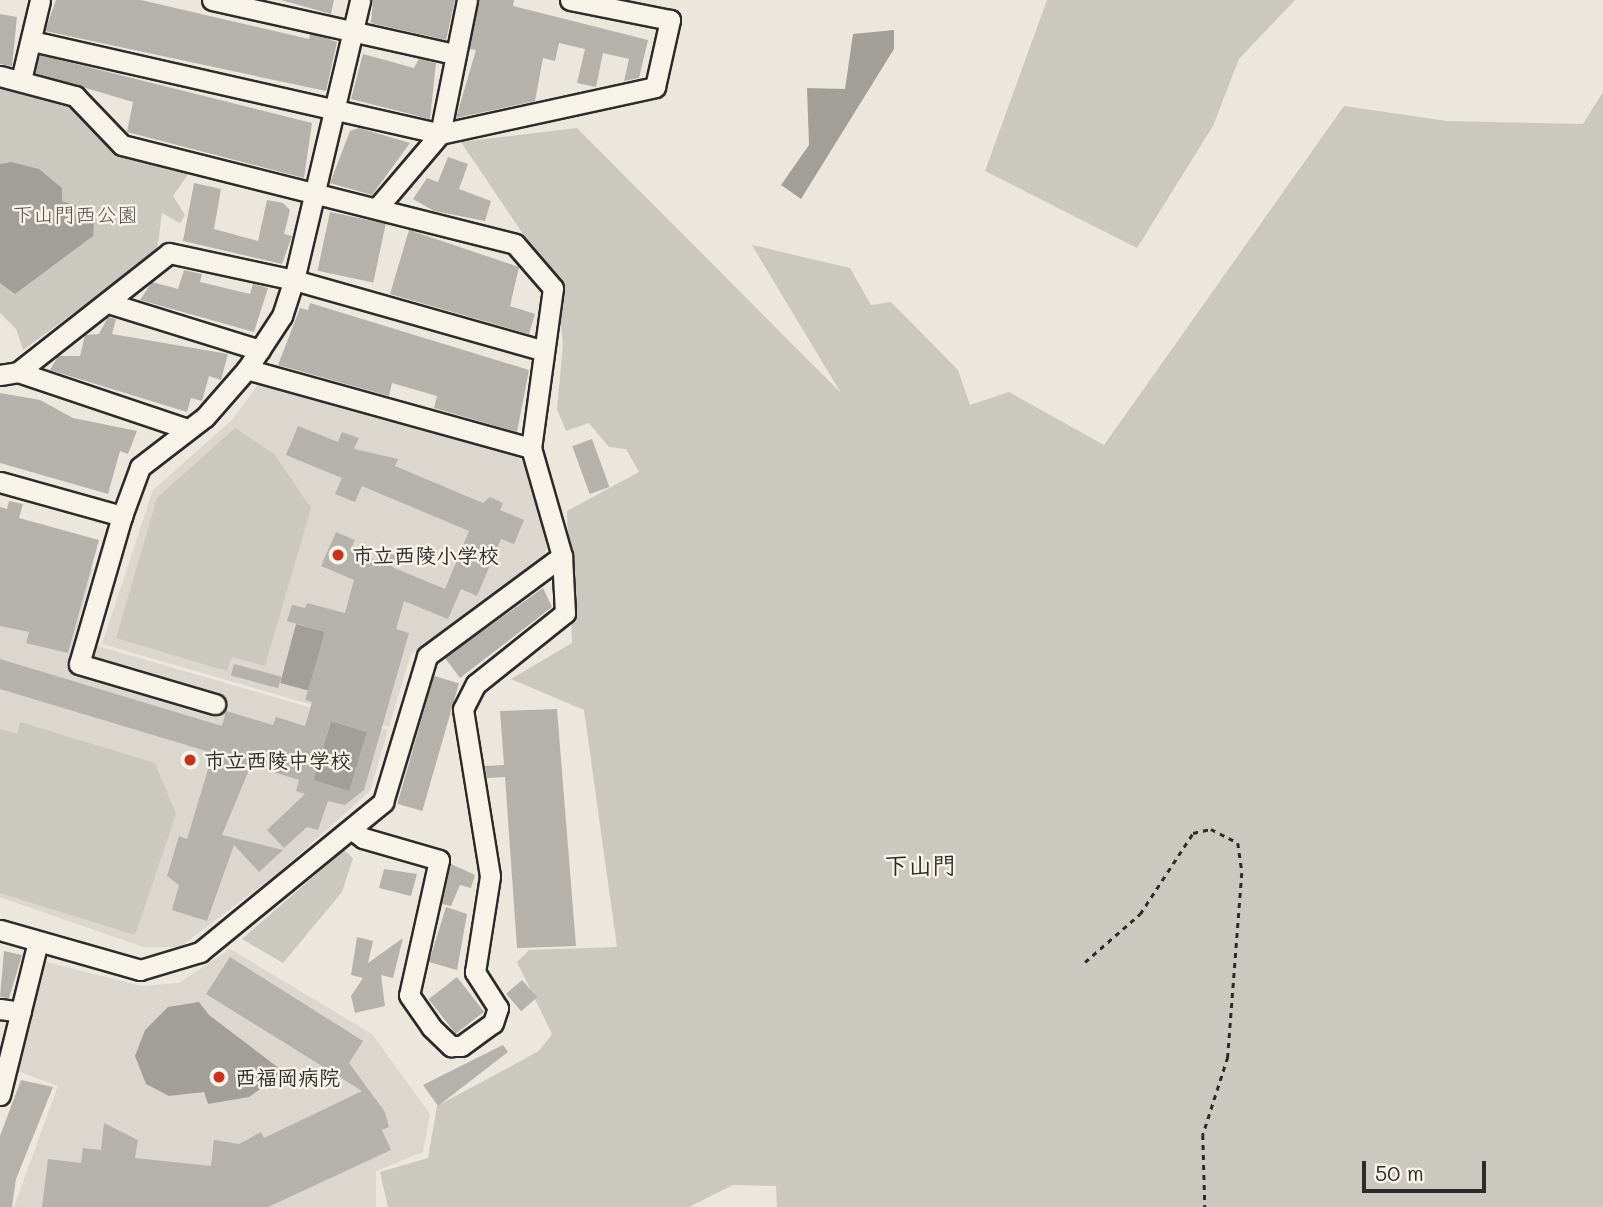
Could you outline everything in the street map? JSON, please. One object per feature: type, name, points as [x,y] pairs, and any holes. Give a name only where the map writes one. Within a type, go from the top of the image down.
[{"type":"street","points":[[20,80],[32,41],[40,0]]},
{"type":"street","points":[[212,0],[454,54]]},
{"type":"street","points":[[215,704],[79,664],[122,516],[140,467],[187,429],[247,369],[260,350],[294,280],[360,0]]},
{"type":"street","points":[[377,208],[440,134],[467,0]]},
{"type":"street","points":[[32,41],[440,134],[655,87],[670,20],[570,0]]},
{"type":"street","points":[[0,76],[75,96],[122,145],[516,244],[553,288],[541,350],[531,448],[562,556],[565,613],[476,684],[463,709],[490,876],[475,972],[498,1008],[493,1023],[461,1046],[451,1046],[431,1027],[410,995],[439,860],[363,838],[351,829]]},
{"type":"street","points":[[9,374],[108,303],[169,253],[294,280],[541,350]]},
{"type":"street","points":[[108,303],[260,350]]},
{"type":"street","points":[[247,369],[531,448]]},
{"type":"street","points":[[9,374],[187,429]]},
{"type":"street","points":[[0,482],[122,516]]},
{"type":"street","points":[[0,930],[140,970],[188,960],[383,802],[427,656],[562,556]]},
{"type":"street","points":[[0,1095],[5,1065],[38,942]]},
{"type":"street","points":[[0,1009],[21,1012]]},
{"type":"path","points":[[1085,962],[1140,914],[1193,833],[1211,829],[1238,844],[1242,873],[1228,1057],[1203,1135],[1205,1207]]},
{"type":"shaded area","points":[[894,30],[894,49],[801,199],[781,185],[809,145],[807,88],[845,89],[853,34]]},
{"type":"shaded area","points":[[11,162],[39,169],[62,188],[62,201],[95,212],[93,236],[15,294],[0,283],[0,164]]},
{"type":"shaded area","name":"市立西陵小学校","points":[[260,382],[516,455],[526,466],[547,548],[541,562],[411,653],[389,727],[102,644],[153,490],[232,420]]},
{"type":"shaded area","name":"市立西陵中学校","points":[[0,548],[93,569],[75,635],[98,646],[388,730],[370,791],[278,873],[180,947],[143,947],[0,897]]},
{"type":"shaded area","points":[[296,624],[325,632],[309,691],[280,683]]},
{"type":"shaded area","points":[[331,721],[367,732],[349,791],[313,780]]},
{"type":"shaded area","name":"西福岡病院","points":[[230,949],[372,1034],[430,1114],[423,1152],[376,1171],[376,1207],[14,1207],[58,1086],[12,1069],[43,961],[141,986],[179,983]]},
{"type":"shaded area","points":[[199,1002],[209,1015],[284,1072],[249,1097],[208,1104],[204,1092],[169,1096],[146,1084],[135,1056],[145,1030],[168,1007]]},
{"type":"green space","points":[[1047,0],[1295,0],[1239,59],[1213,126],[1137,248],[985,171]]},
{"type":"green space","name":"下山門西公園","points":[[0,81],[72,99],[86,115],[191,170],[173,196],[185,215],[180,223],[162,213],[157,252],[23,350],[16,329],[0,313]]},
{"type":"green space","points":[[1603,92],[1603,1207],[777,1207],[776,1186],[733,1185],[689,1207],[388,1207],[380,1172],[428,1158],[437,1106],[539,1051],[552,1034],[517,962],[529,950],[617,947],[584,710],[511,679],[572,643],[567,511],[639,472],[626,449],[609,447],[589,423],[566,431],[557,409],[563,344],[556,283],[461,142],[577,128],[841,393],[752,245],[850,268],[871,305],[891,302],[958,370],[970,405],[1009,392],[1104,445],[1344,106],[1447,121],[1583,124]]},
{"type":"green space","points":[[235,428],[274,454],[311,508],[265,666],[232,657],[227,671],[116,638],[157,498]]},
{"type":"green space","points":[[20,722],[155,763],[176,814],[135,935],[0,893],[0,729],[17,734]]},
{"type":"green space","points":[[344,850],[353,858],[342,892],[283,963],[242,939]]},
{"type":"building","points":[[56,0],[141,0],[309,39],[310,34],[326,38],[337,42],[326,91],[45,31]]},
{"type":"building","points":[[281,0],[334,0],[331,14]]},
{"type":"building","points":[[373,0],[455,0],[446,40],[371,23]]},
{"type":"building","points":[[479,0],[514,0],[513,6],[648,40],[639,78],[624,81],[629,59],[603,53],[596,87],[577,83],[585,49],[559,43],[555,61],[543,58],[535,101],[456,118],[476,50],[470,49]]},
{"type":"building","points":[[0,14],[17,17],[12,66],[0,64]]},
{"type":"building","points":[[363,54],[414,68],[419,59],[436,63],[430,119],[351,99]]},
{"type":"building","points":[[40,55],[312,123],[304,178],[127,132],[133,102],[35,73]]},
{"type":"building","points":[[359,128],[410,143],[372,195],[330,183],[350,131]]},
{"type":"building","points":[[448,157],[468,164],[459,189],[491,201],[485,221],[434,211],[413,199],[427,178],[438,182]]},
{"type":"building","points":[[194,183],[221,189],[214,229],[258,241],[267,200],[283,203],[290,210],[284,234],[292,236],[282,264],[183,241]]},
{"type":"building","points":[[330,212],[386,224],[373,283],[318,271]]},
{"type":"building","points":[[409,230],[519,267],[510,306],[535,314],[529,334],[390,294]]},
{"type":"building","points":[[184,270],[202,274],[200,282],[250,294],[253,284],[268,288],[254,332],[140,300],[152,282],[178,289]]},
{"type":"building","points":[[310,303],[529,370],[517,432],[434,408],[437,396],[392,383],[389,396],[278,365],[300,308],[308,310]]},
{"type":"building","points":[[108,317],[116,319],[112,334],[228,354],[221,380],[209,376],[202,401],[191,398],[187,412],[50,370],[58,356],[80,356],[85,335],[99,334]]},
{"type":"building","points":[[0,393],[40,400],[73,418],[137,431],[128,454],[120,451],[108,494],[0,463]]},
{"type":"building","points":[[298,426],[338,442],[342,432],[359,438],[354,449],[398,459],[395,466],[483,503],[490,497],[503,503],[500,510],[524,520],[514,544],[501,539],[477,596],[461,589],[448,619],[404,601],[396,629],[409,633],[364,790],[345,805],[328,801],[318,830],[307,827],[284,848],[267,830],[305,794],[296,791],[299,780],[251,765],[222,835],[283,850],[259,872],[234,845],[207,921],[172,910],[179,885],[167,876],[179,836],[187,839],[213,753],[0,689],[0,659],[222,726],[226,711],[273,725],[276,717],[305,726],[312,702],[305,700],[325,632],[287,621],[292,605],[305,608],[307,603],[345,613],[354,580],[321,566],[336,532],[355,540],[350,550],[376,560],[381,549],[396,556],[392,567],[445,589],[469,531],[362,486],[355,502],[335,494],[342,478],[286,455]],"holes":[[[331,721],[367,732],[349,791],[313,780]]]},
{"type":"building","points":[[592,439],[609,487],[590,494],[572,446]]},
{"type":"building","points":[[9,501],[23,504],[19,518],[99,540],[68,653],[26,643],[29,632],[0,626],[0,507],[7,509]]},
{"type":"building","points":[[543,588],[552,607],[460,678],[445,658]]},
{"type":"building","points":[[234,664],[281,677],[278,688],[231,676]]},
{"type":"building","points":[[434,676],[459,683],[422,811],[397,804]]},
{"type":"building","points":[[557,709],[576,946],[517,948],[505,777],[487,778],[485,766],[504,765],[500,711]]},
{"type":"building","points":[[451,864],[475,875],[471,888],[460,885],[451,906],[442,904]]},
{"type":"building","points":[[384,869],[417,874],[411,896],[379,888]]},
{"type":"building","points":[[446,907],[467,914],[457,970],[429,962]]},
{"type":"building","points":[[357,937],[373,941],[368,963],[403,938],[393,978],[381,975],[385,1006],[355,1013],[351,996],[363,978],[351,975]]},
{"type":"building","points":[[4,951],[22,955],[9,998],[0,997]]},
{"type":"building","points":[[230,957],[363,1041],[349,1063],[385,1112],[389,1127],[382,1130],[391,1150],[268,1207],[42,1207],[48,1159],[81,1163],[83,1148],[101,1150],[104,1123],[138,1140],[135,1158],[211,1166],[214,1140],[239,1144],[261,1132],[264,1138],[362,1091],[206,994]]},
{"type":"building","points":[[457,977],[484,1012],[456,1034],[429,999]]},
{"type":"building","points":[[522,980],[537,997],[521,1011],[506,994]]},
{"type":"building","points":[[503,1045],[508,1052],[438,1106],[423,1085]]},
{"type":"building","points":[[21,1080],[53,1087],[16,1179],[12,1207],[0,1207],[0,1136]]},
{"type":"place","name":"市立西陵小学校","points":[[338,555]]},
{"type":"place","name":"市立西陵中学校","points":[[190,760]]},
{"type":"place","name":"西福岡病院","points":[[219,1077]]},
{"type":"district","name":"下山門","points":[[920,865]]}]
